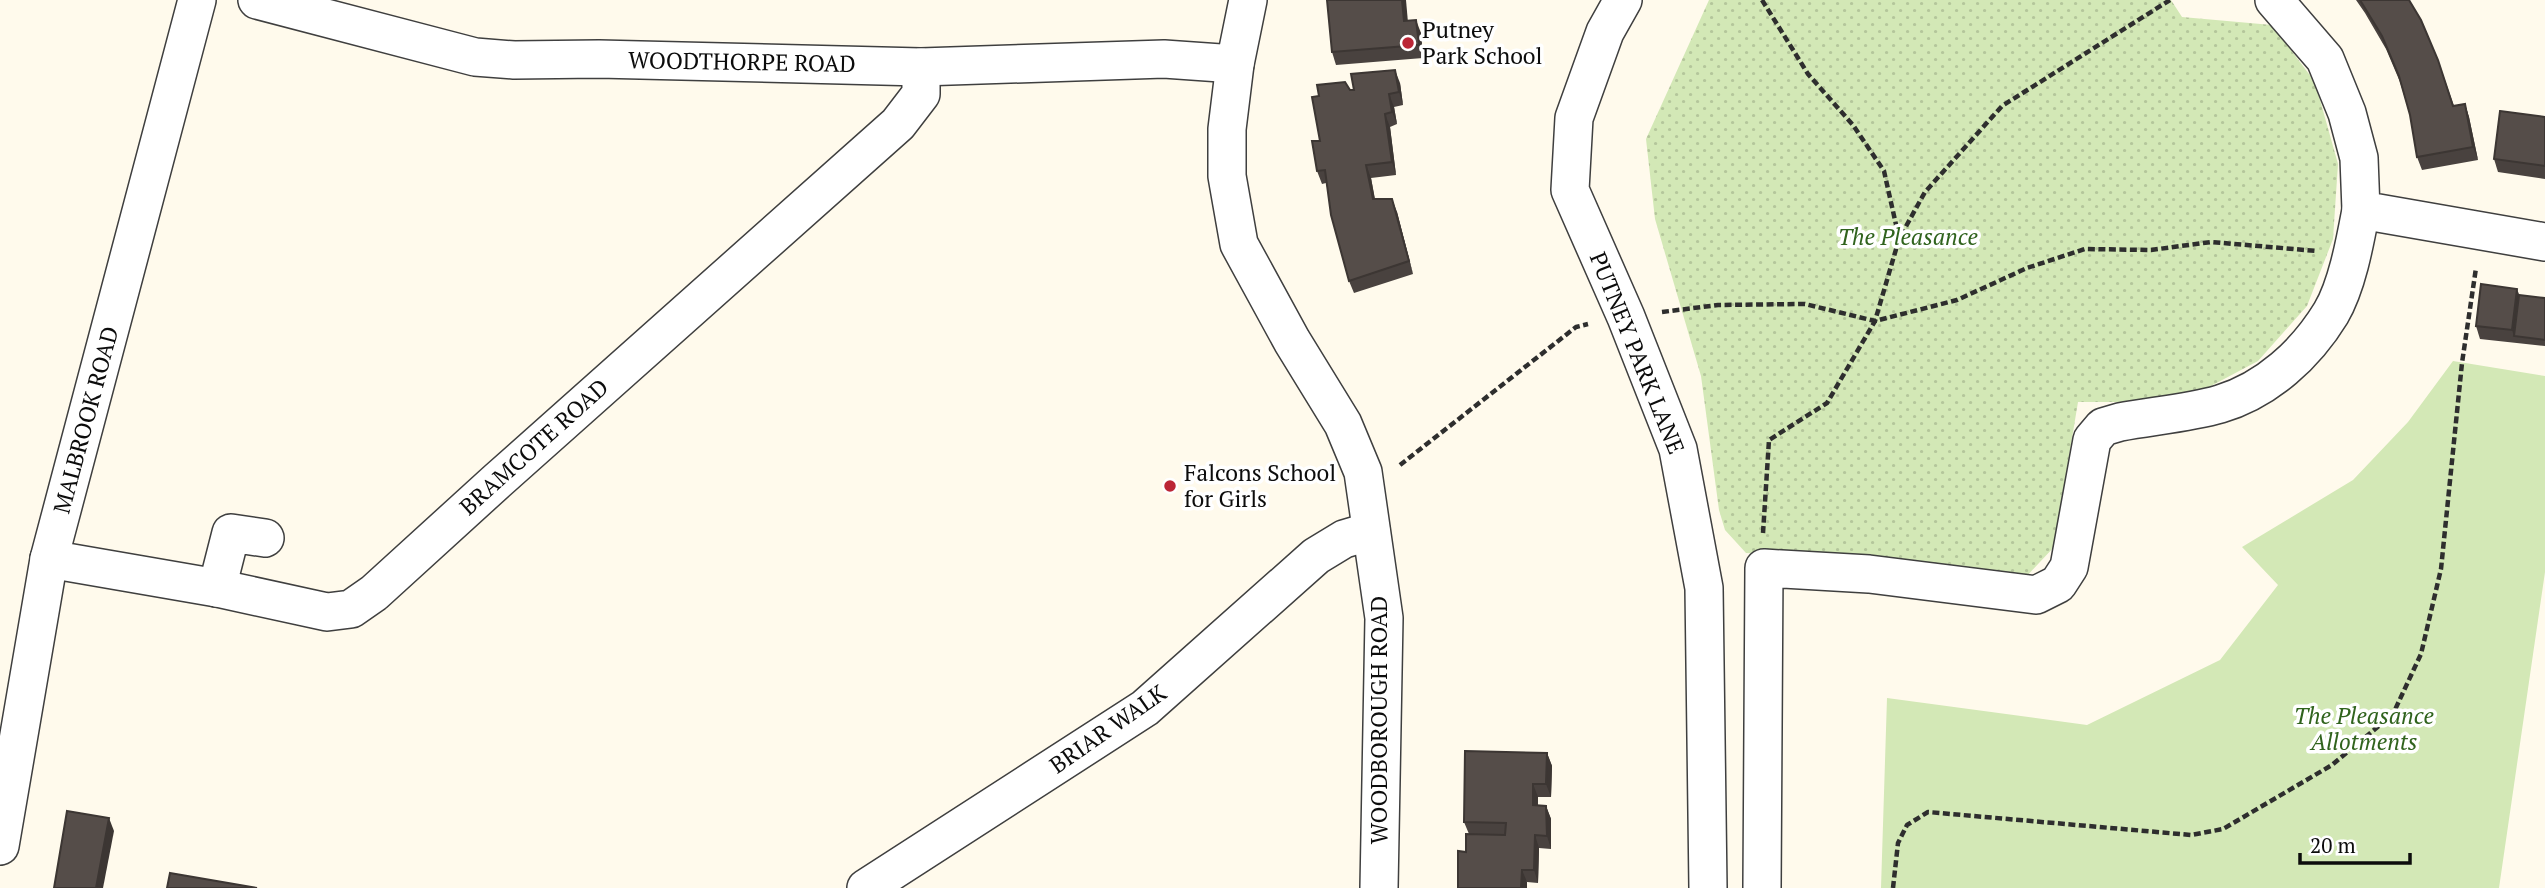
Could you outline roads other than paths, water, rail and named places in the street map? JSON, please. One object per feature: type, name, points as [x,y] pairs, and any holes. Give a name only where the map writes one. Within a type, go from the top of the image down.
[{"type":"street","name":"MALBROOK ROAD","points":[[0,846],[49,559],[197,0]]},
{"type":"street","name":"WOODTHORPE ROAD","points":[[257,0],[475,57],[514,60],[599,59],[921,67],[1164,59],[1235,64]]},
{"type":"street","name":"WOODBOROUGH ROAD","points":[[1248,0],[1235,64],[1227,129],[1227,176],[1239,244],[1292,341],[1343,424],[1363,471],[1384,618],[1379,888]]},
{"type":"street","name":"PUTNEY PARK LANE","points":[[1623,0],[1605,32],[1574,118],[1570,190],[1626,317],[1678,449],[1704,588],[1707,888]]},
{"type":"street","points":[[1762,888],[1764,568],[1870,574],[2036,595],[2058,584],[2069,567],[2092,440],[2104,427],[2220,404],[2259,387],[2301,353],[2332,312],[2353,255],[2361,210],[2359,158],[2347,113],[2325,59],[2274,0]]},
{"type":"street","name":"BRAMCOTE ROAD","points":[[49,559],[217,587],[327,612],[351,609],[374,593],[506,472],[898,124],[921,94],[921,67]]},
{"type":"street","points":[[2361,210],[2545,242]]},
{"type":"street","name":"BRIAR WALK","points":[[866,888],[1145,708],[1316,556],[1344,539],[1371,531]]},
{"type":"street","points":[[217,587],[231,533],[265,538]]},
{"type":"place","name":"Putney Park School","points":[[1408,43]]},
{"type":"place","name":"Falcons School for Girls","points":[[1170,486]]},
{"type":"park label","name":"The Pleasance","points":[[1908,237]]},
{"type":"park label","name":"The Pleasance Allotments","points":[[2364,729]]}]
